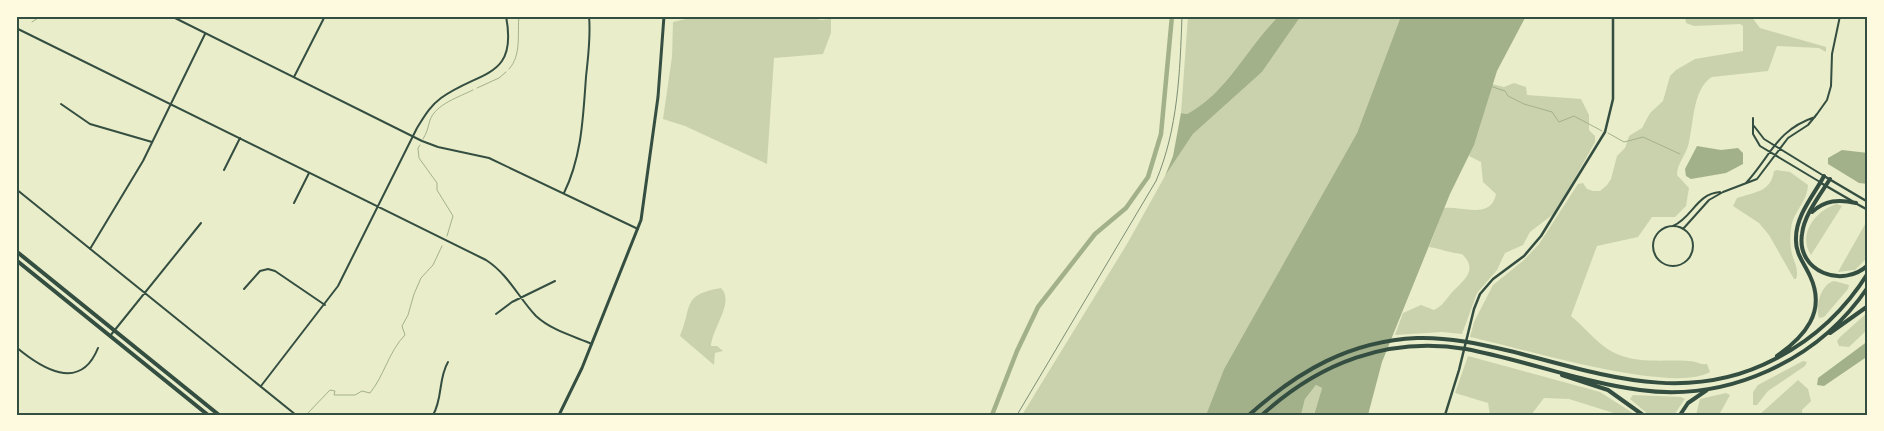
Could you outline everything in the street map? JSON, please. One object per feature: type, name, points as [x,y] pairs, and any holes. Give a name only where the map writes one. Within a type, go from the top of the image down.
[{"type":"highway","points":[[1765,364],[1800,339],[1813,314],[1815,299],[1813,285],[1798,253],[1796,238],[1801,218],[1824,176]]},
{"type":"highway","points":[[1830,179],[1809,216],[1802,234],[1802,246],[1806,257],[1817,270],[1830,276],[1843,277],[1858,273],[1868,265]]},
{"type":"highway","points":[[1809,216],[1818,207],[1830,202],[1839,200],[1856,203]]},
{"type":"highway","points":[[16,251],[220,415]]},
{"type":"highway","points":[[16,260],[208,415]]},
{"type":"highway","points":[[1249,415],[1282,387],[1306,370],[1358,348],[1416,338],[1445,339],[1478,344],[1616,378],[1653,384],[1711,381],[1765,364],[1796,347],[1825,324],[1850,298],[1868,273]]},
{"type":"highway","points":[[1814,344],[1841,320],[1868,287]]},
{"type":"highway","points":[[1262,415],[1286,394],[1312,376],[1364,354],[1393,348],[1422,346],[1476,351],[1641,390],[1678,392],[1710,389],[1770,370],[1814,344],[1868,306]]},
{"type":"highway","points":[[1542,367],[1608,390],[1643,415]]},
{"type":"highway","points":[[1680,415],[1688,402],[1710,389]]},
{"type":"main road","points":[[559,415],[571,394],[638,229],[644,204],[655,120],[664,16]]},
{"type":"street","points":[[171,16],[413,136],[438,147],[489,158],[638,229]]},
{"type":"street","points":[[294,78],[325,16]]},
{"type":"street","points":[[261,386],[325,305],[342,280],[413,136],[428,111],[440,99],[501,64],[509,48],[506,16]]},
{"type":"street","points":[[564,193],[576,166],[580,147],[589,45],[589,16]]},
{"type":"street","points":[[1444,415],[1459,370],[1474,309],[1480,294],[1493,279],[1524,256],[1541,236],[1566,199],[1607,127],[1613,99],[1613,16],[1624,16]]},
{"type":"street","points":[[1672,226],[1683,229],[1692,240],[1691,255],[1681,265],[1671,267],[1662,264],[1655,256],[1653,244],[1658,232],[1685,220],[1702,198],[1758,179],[1788,138],[1808,125],[1815,117],[1829,93],[1832,54],[1840,16]]},
{"type":"street","points":[[16,28],[492,264],[505,275],[531,310],[544,322],[592,344]]},
{"type":"street","points":[[90,249],[108,222],[152,142],[205,34]]},
{"type":"street","points":[[61,104],[90,124],[152,142]]},
{"type":"street","points":[[1746,183],[1784,133],[1815,117]]},
{"type":"street","points":[[1753,118],[1755,140],[1770,153],[1868,210]]},
{"type":"street","points":[[1754,126],[1761,137],[1774,146],[1868,202]]},
{"type":"street","points":[[224,170],[240,138]]},
{"type":"street","points":[[294,203],[309,173]]},
{"type":"street","points":[[16,189],[296,415]]},
{"type":"street","points":[[1683,229],[1706,202],[1722,192]]},
{"type":"street","points":[[110,336],[201,223]]},
{"type":"street","points":[[244,289],[260,271],[271,270],[325,305]]},
{"type":"street","points":[[496,314],[555,281]]},
{"type":"street","points":[[16,347],[47,369],[63,373],[74,372],[86,365],[98,348]]},
{"type":"street","points":[[433,415],[439,401],[443,370],[448,362]]},
{"type":"shaded area","points":[[699,16],[803,16],[821,20],[831,19],[831,33],[823,54],[774,58],[767,164],[685,126],[663,119],[672,57],[673,22]]},
{"type":"shaded area","points":[[1188,16],[1279,16],[1267,28],[1214,94],[1187,114],[1181,113]]},
{"type":"shaded area","points":[[1279,16],[1301,16],[1262,72],[1193,134],[1165,176],[1173,156],[1181,113],[1187,114],[1214,94],[1267,28]]},
{"type":"shaded area","points":[[1301,16],[1401,16],[1357,133],[1224,369],[1206,415],[1022,415],[1127,244],[1165,176],[1193,134],[1262,72]]},
{"type":"shaded area","points":[[1401,16],[1526,16],[1497,71],[1474,145],[1450,194],[1382,362],[1368,415],[1314,415],[1322,388],[1316,385],[1305,399],[1301,415],[1206,415],[1224,369],[1357,133]]},
{"type":"shaded area","points":[[1685,16],[1751,16],[1760,28],[1826,47],[1826,52],[1819,48],[1777,46],[1768,71],[1712,77],[1705,83],[1697,99],[1688,146],[1677,171],[1677,175],[1689,188],[1686,206],[1675,217],[1652,217],[1638,237],[1597,246],[1571,316],[1612,352],[1633,359],[1691,361],[1707,364],[1710,372],[1690,378],[1663,378],[1630,374],[1557,359],[1470,337],[1474,322],[1493,285],[1524,260],[1539,244],[1578,184],[1583,183],[1587,189],[1593,191],[1600,191],[1607,185],[1611,179],[1617,156],[1625,148],[1629,136],[1642,128],[1650,113],[1663,101],[1670,76],[1676,70],[1695,59],[1743,51],[1743,26],[1740,24],[1694,26],[1686,23]]},
{"type":"shaded area","points":[[1514,83],[1526,87],[1527,95],[1581,99],[1589,115],[1589,130],[1595,136],[1595,142],[1556,212],[1530,232],[1523,245],[1505,253],[1497,270],[1477,293],[1462,334],[1442,332],[1395,335],[1403,313],[1421,305],[1434,310],[1437,309],[1463,282],[1469,272],[1467,260],[1462,254],[1429,247],[1444,208],[1474,210],[1488,207],[1493,202],[1496,194],[1483,182],[1481,162],[1469,156],[1492,84],[1504,87]]},
{"type":"shaded area","points":[[1697,146],[1721,150],[1738,148],[1743,153],[1743,164],[1726,173],[1691,179],[1686,176],[1685,169]]},
{"type":"shaded area","points":[[1842,150],[1868,153],[1868,184],[1859,183],[1828,164],[1828,158]]},
{"type":"shaded area","points":[[1774,171],[1790,172],[1808,185],[1805,197],[1792,223],[1790,242],[1797,272],[1796,279],[1794,279],[1769,235],[1759,223],[1733,206],[1737,198],[1766,187]]},
{"type":"shaded area","points":[[1837,204],[1842,206],[1811,255],[1806,239],[1811,224],[1822,212]]},
{"type":"shaded area","points":[[1868,219],[1868,257],[1855,270],[1838,272]]},
{"type":"shaded area","points":[[1834,281],[1849,285],[1848,289],[1824,317],[1819,318],[1818,308],[1822,291],[1829,283]]},
{"type":"shaded area","points":[[721,288],[725,294],[724,308],[711,346],[717,346],[723,351],[715,353],[714,365],[680,336],[690,303],[694,298],[708,291]]},
{"type":"shaded area","points":[[1868,312],[1868,329],[1849,347],[1839,346],[1837,341],[1840,337]]},
{"type":"shaded area","points":[[1868,341],[1868,356],[1824,386],[1817,385],[1818,378]]},
{"type":"shaded area","points":[[1468,356],[1600,392],[1636,415],[1620,415],[1569,399],[1544,398],[1531,415],[1490,415],[1488,403],[1455,393]]},
{"type":"shaded area","points":[[1803,361],[1807,362],[1805,366],[1768,391],[1757,405],[1753,405],[1753,392],[1758,385]]},
{"type":"shaded area","points":[[1798,380],[1808,389],[1811,401],[1802,410],[1802,415],[1759,415]]},
{"type":"shaded area","points":[[1316,385],[1322,388],[1314,415],[1301,415],[1305,399]]},
{"type":"shaded area","points":[[1726,393],[1730,395],[1719,415],[1696,415],[1700,399]]},
{"type":"shaded area","points":[[1633,395],[1681,397],[1685,399],[1674,415],[1649,415],[1630,399]]},
{"type":"waterway","points":[[32,22],[41,16]]},
{"type":"waterway","points":[[509,69],[516,57],[519,16]]},
{"type":"waterway","points":[[992,415],[1017,351],[1038,307],[1095,234],[1126,208],[1148,177],[1161,134],[1172,16]]},
{"type":"waterway","points":[[477,88],[499,78],[506,72]]},
{"type":"waterway","points":[[1490,86],[1505,91],[1508,96],[1524,104],[1552,112],[1559,122],[1574,116],[1602,131]]},
{"type":"waterway","points":[[423,139],[430,120],[437,110],[448,102],[473,90]]},
{"type":"waterway","points":[[1608,133],[1624,142],[1643,137],[1680,154]]},
{"type":"waterway","points":[[420,145],[418,148],[419,158],[437,183],[437,190],[453,216],[447,236]]},
{"type":"waterway","points":[[306,415],[330,390],[335,391],[334,395],[355,395],[362,391],[370,393],[399,341],[405,335],[402,326],[408,315],[414,294],[421,278],[433,265],[442,246]]},
{"type":"railway","points":[[1017,415],[1156,181],[1169,141],[1173,121],[1179,79],[1182,16]]}]
